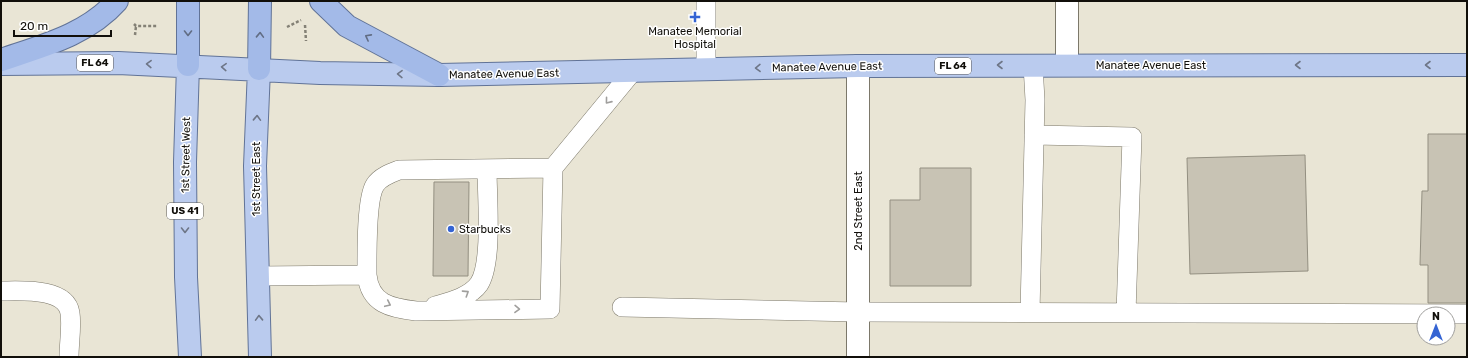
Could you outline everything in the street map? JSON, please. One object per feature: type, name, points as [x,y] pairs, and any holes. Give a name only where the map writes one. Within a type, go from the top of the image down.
[{"type":"highway","points":[[1,60],[72,35],[108,11],[117,1]]},
{"type":"highway","name":"1st Street West","points":[[188,1],[188,65]]},
{"type":"highway","name":"1st Street East","points":[[259,69],[260,1]]},
{"type":"highway","points":[[321,1],[347,26],[439,75]]},
{"type":"main road","name":"FL 64","points":[[1,64],[118,63],[188,65]]},
{"type":"main road","name":"Manatee Avenue East","points":[[188,65],[320,73],[439,75],[858,66],[1467,65]]},
{"type":"main road","name":"1st Street West","points":[[188,65],[185,162],[186,277],[190,357]]},
{"type":"main road","name":"1st Street East","points":[[259,69],[255,166],[260,357]]},
{"type":"street","points":[[1067,1],[1067,65]]},
{"type":"street","name":"2nd Street East","points":[[858,66],[858,357]]},
{"type":"lane","points":[[706,1],[706,69]]},
{"type":"lane","points":[[1030,312],[1034,135],[1033,65]]},
{"type":"lane","points":[[553,168],[399,170],[384,177],[375,185],[371,201],[367,275],[368,286],[373,296],[398,309],[416,311],[550,310],[553,168],[633,71]]},
{"type":"lane","points":[[1034,135],[1132,137],[1126,313]]},
{"type":"lane","points":[[416,311],[463,296],[478,285],[486,266],[487,169]]},
{"type":"lane","points":[[257,276],[367,275]]},
{"type":"lane","points":[[1,291],[36,291],[61,299],[70,312],[69,357]]},
{"type":"lane","points":[[622,307],[858,312],[1467,314]]},
{"type":"path","points":[[305,18],[306,41]]},
{"type":"path","points":[[131,22],[136,26],[158,26]]},
{"type":"building","points":[[1428,134],[1467,134],[1467,303],[1428,303],[1428,265],[1420,265],[1422,191],[1428,191]]},
{"type":"building","points":[[1305,155],[1308,271],[1190,274],[1187,158]]},
{"type":"building","points":[[920,168],[971,168],[971,286],[890,286],[890,200],[920,200]]},
{"type":"building","name":"Starbucks","points":[[434,182],[469,182],[468,276],[433,276]]},
{"type":"place","name":"Manatee Memorial Hospital","points":[[695,17]]},
{"type":"place","name":"Starbucks","points":[[451,229]]}]
